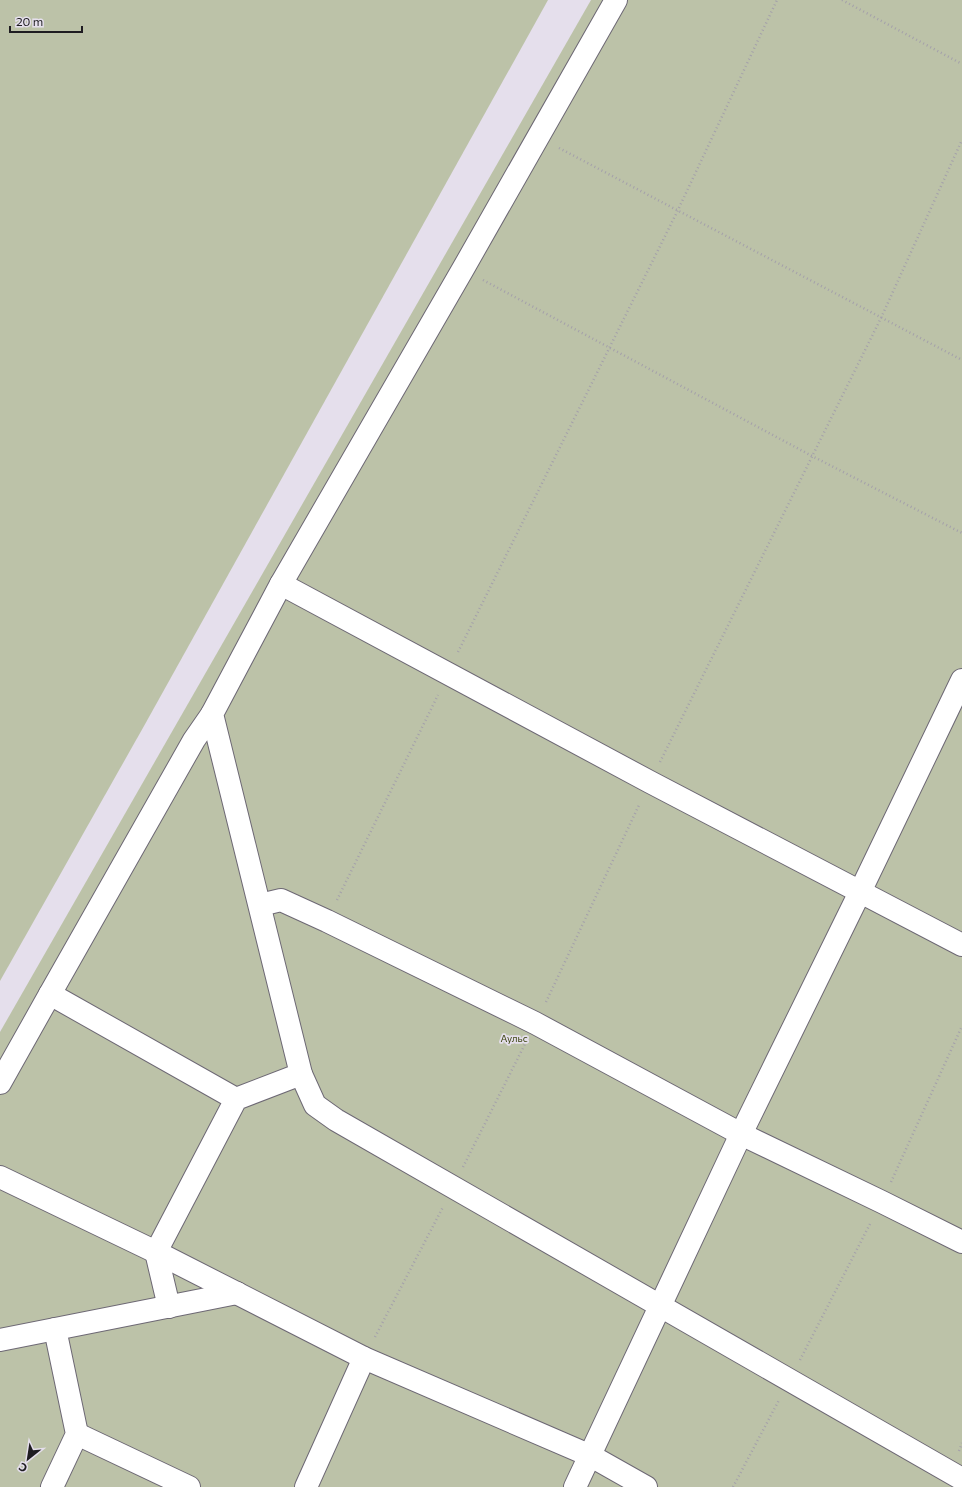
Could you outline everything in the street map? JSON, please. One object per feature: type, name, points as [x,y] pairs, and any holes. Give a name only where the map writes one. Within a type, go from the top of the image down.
[{"type":"lane","points":[[0,1083],[194,740],[212,714],[281,584],[616,0]]},
{"type":"lane","points":[[281,584],[650,782],[962,945]]},
{"type":"lane","points":[[576,1487],[741,1134],[962,680]]},
{"type":"lane","points":[[212,714],[301,1074],[315,1105],[336,1120],[962,1479]]},
{"type":"lane","points":[[260,905],[281,900],[327,921],[536,1023],[741,1134],[962,1242]]},
{"type":"lane","points":[[50,994],[236,1099]]},
{"type":"lane","points":[[169,1307],[156,1252],[236,1099],[301,1074]]},
{"type":"lane","points":[[0,1177],[156,1252],[364,1358],[591,1456],[646,1487]]},
{"type":"lane","points":[[0,1340],[237,1293]]},
{"type":"lane","points":[[52,1487],[77,1434],[55,1329]]},
{"type":"lane","points":[[306,1487],[364,1358]]},
{"type":"lane","points":[[77,1434],[190,1487]]},
{"type":"path","points":[[327,921],[677,212],[777,0]]},
{"type":"path","points":[[842,0],[962,64]]},
{"type":"path","points":[[538,137],[677,212],[962,360]]},
{"type":"path","points":[[364,1358],[536,1023],[650,782],[881,318],[962,140]]},
{"type":"path","points":[[463,269],[812,456],[962,533]]},
{"type":"path","points":[[733,1487],[882,1202],[962,1026]]},
{"type":"green space","points":[[0,0],[548,0],[144,726],[0,981]]},
{"type":"green space","name":"Аульс","points":[[591,0],[962,0],[962,1487],[0,1487],[0,1032]]}]
